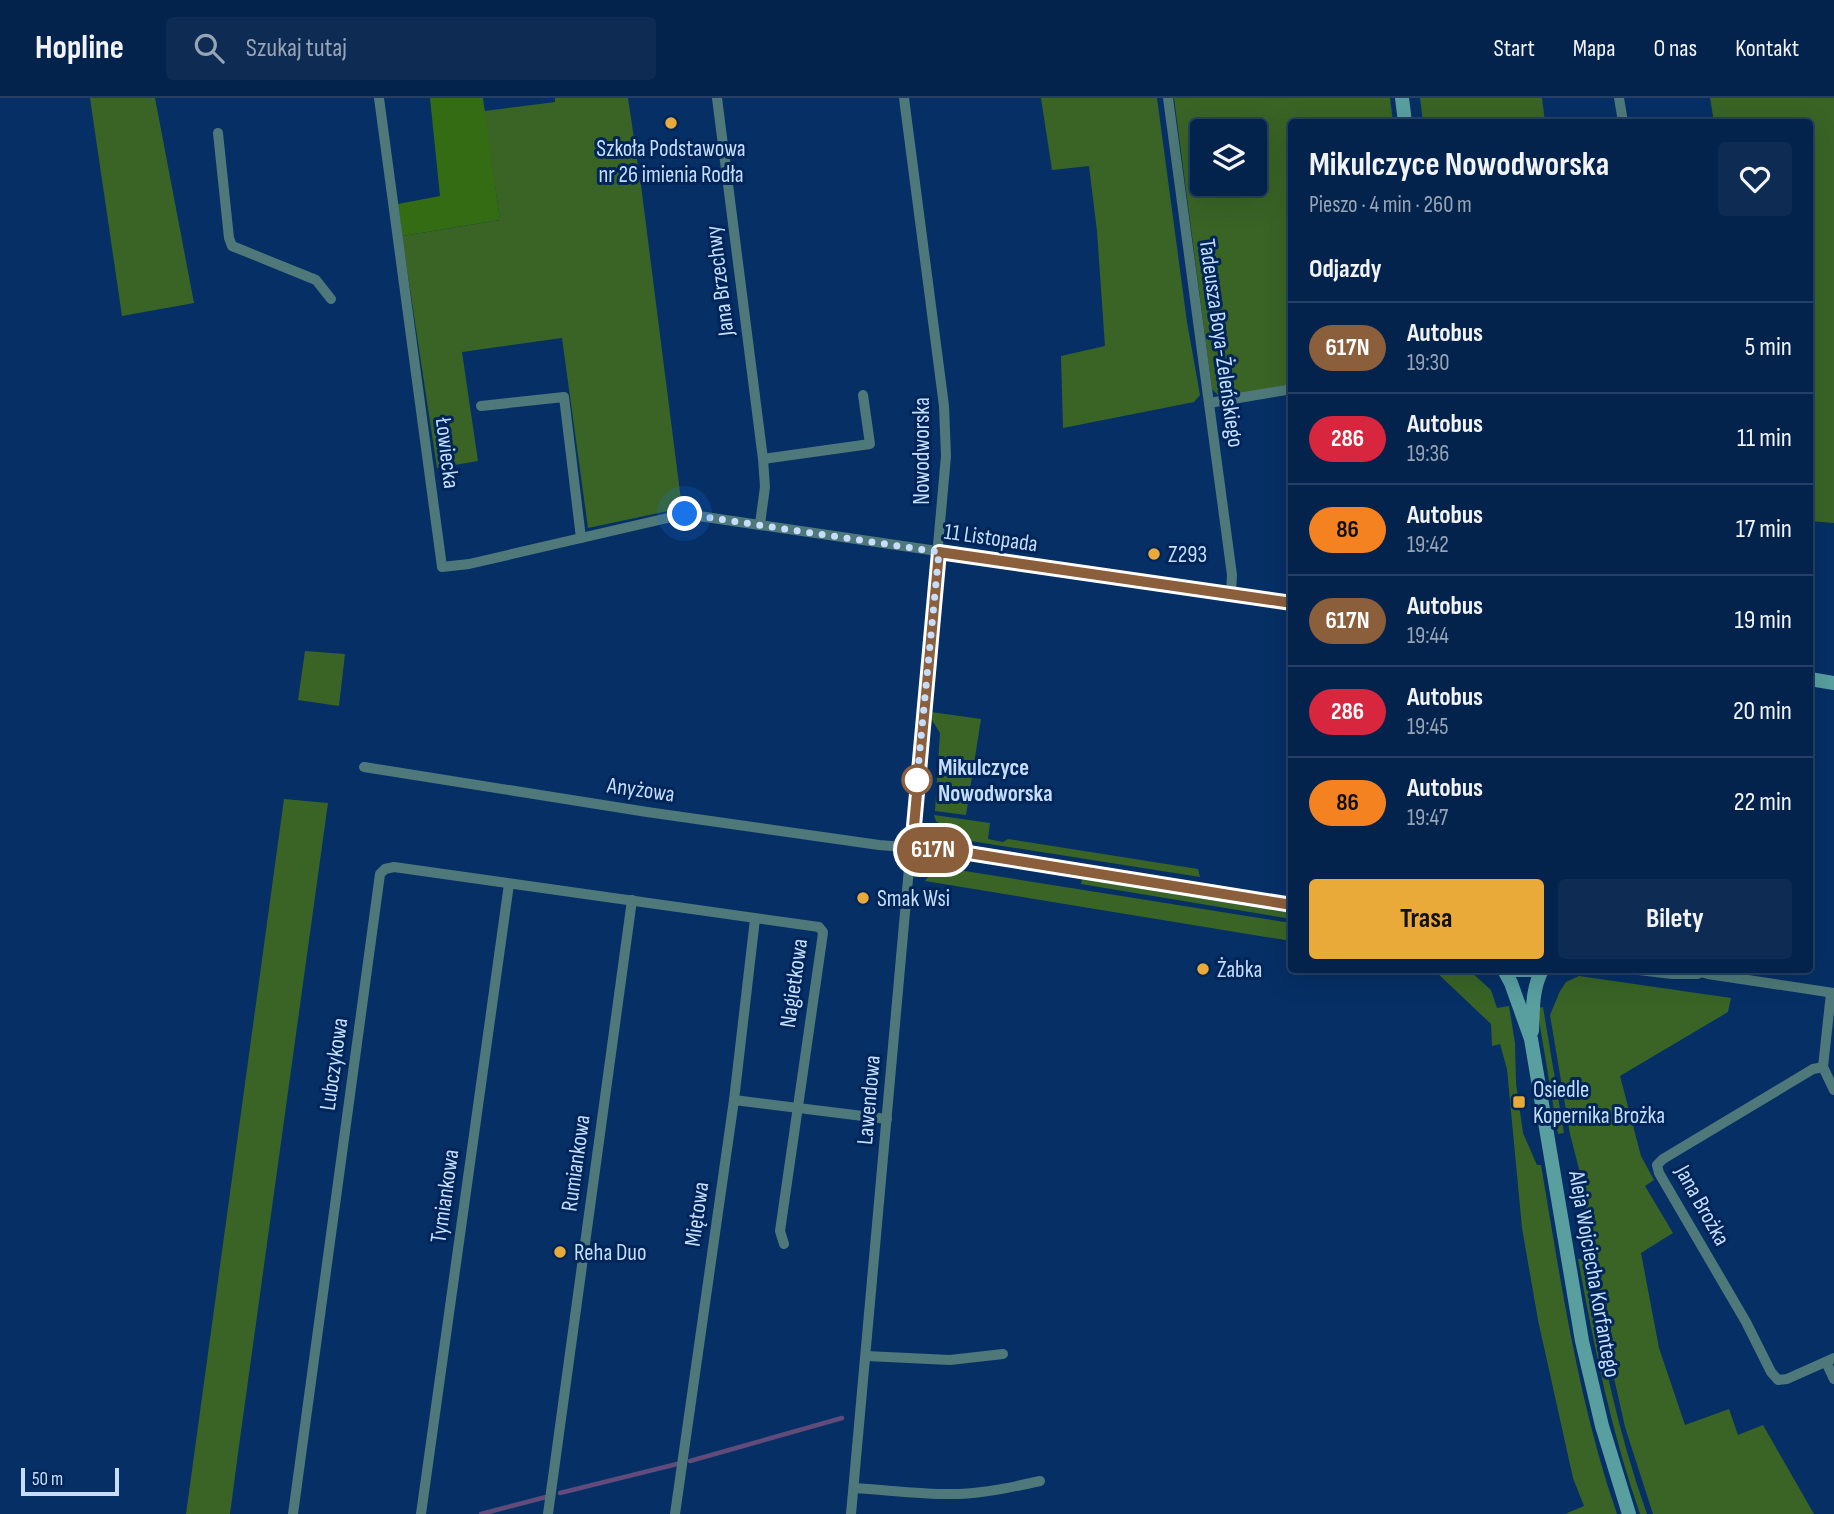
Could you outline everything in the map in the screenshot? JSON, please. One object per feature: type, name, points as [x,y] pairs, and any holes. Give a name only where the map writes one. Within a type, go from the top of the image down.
[{"type":"main road","points":[[1402,98],[1405,119]]},
{"type":"main road","points":[[1813,680],[1834,683]]},
{"type":"main road","name":"Aleja Wojciecha Korfantego","points":[[1506,973],[1531,1039],[1582,1341],[1602,1426],[1629,1514]]},
{"type":"main road","name":"Aleja Wojciecha Korfantego","points":[[1531,1039],[1534,993],[1539,973]]},
{"type":"street","name":"Łowiecka","points":[[379,98],[442,567],[469,564],[685,514]]},
{"type":"street","name":"Jana Brzechwy","points":[[717,98],[763,459],[765,487],[760,524]]},
{"type":"street","name":"Nowodworska","points":[[904,98],[946,432],[939,552],[912,848]]},
{"type":"street","name":"Tadeusza Boya-Żeleńskiego","points":[[1168,98],[1232,575],[1231,594]]},
{"type":"street","points":[[1619,98],[1622,119]]},
{"type":"street","points":[[218,133],[232,246],[316,280],[331,299]]},
{"type":"street","points":[[1209,403],[1288,390]]},
{"type":"street","points":[[763,459],[870,444],[863,395]]},
{"type":"street","points":[[481,407],[564,397],[581,538]]},
{"type":"street","name":"11 Listopada","points":[[685,514],[1288,602]]},
{"type":"street","name":"Anyżowa","points":[[364,767],[647,812],[879,845],[956,851],[1288,904]]},
{"type":"street","name":"Lawendowa","points":[[851,1514],[912,848]]},
{"type":"street","name":"Lubczykowa","points":[[293,1514],[380,874],[385,869],[394,867],[632,900]]},
{"type":"street","name":"Tymiankowa","points":[[421,1514],[509,884]]},
{"type":"street","name":"Nagietkowa","points":[[632,900],[819,927],[823,932],[780,1231],[785,1244]]},
{"type":"street","name":"Rumiankowa","points":[[548,1514],[632,900]]},
{"type":"street","name":"Miętowa","points":[[675,1514],[734,1100],[755,919]]},
{"type":"street","points":[[1664,973],[1707,974]]},
{"type":"street","points":[[1703,973],[1833,993],[1823,1068],[1834,1090]]},
{"type":"street","name":"Jana Brożka","points":[[1823,1068],[1812,1069],[1657,1165],[1659,1173],[1778,1380],[1787,1379],[1830,1360]]},
{"type":"street","points":[[734,1100],[887,1119]]},
{"type":"street","points":[[866,1356],[950,1360],[1003,1354]]},
{"type":"street","points":[[1830,1360],[1834,1379]]},
{"type":"street","points":[[854,1488],[959,1494],[999,1490],[1040,1481]]},
{"type":"green space","points":[[90,98],[155,98],[194,303],[122,316]]},
{"type":"green space","points":[[430,98],[483,98],[500,220],[402,236],[398,204],[440,196]]},
{"type":"green space","points":[[555,98],[628,98],[682,508],[588,528],[562,338],[462,352],[478,461],[437,468],[402,236],[500,220],[484,111],[555,102]]},
{"type":"green space","points":[[1041,98],[1157,98],[1187,322],[1200,395],[1194,402],[1063,428],[1061,356],[1105,346],[1097,231],[1089,166],[1052,170]]},
{"type":"green space","points":[[1174,98],[1390,98],[1393,119],[1288,119],[1288,385],[1226,397],[1218,395],[1212,389]]},
{"type":"green space","points":[[1420,98],[1542,98],[1545,119],[1423,119]]},
{"type":"green space","points":[[1710,98],[1834,98],[1834,523],[1813,521],[1813,119],[1714,119]]},
{"type":"green space","points":[[305,651],[345,654],[339,706],[298,700]]},
{"type":"green space","points":[[931,712],[981,719],[966,815],[935,811],[940,733],[930,717]]},
{"type":"green space","points":[[284,799],[328,803],[230,1514],[186,1514]]},
{"type":"green space","points":[[934,815],[990,823],[988,839],[1003,842],[1008,839],[1198,869],[1200,877],[958,839],[936,821]]},
{"type":"green space","points":[[940,867],[1288,923],[1288,941],[925,881],[932,871]]},
{"type":"green space","points":[[1082,879],[1288,913],[1288,918],[1081,884]]},
{"type":"green space","points":[[1437,973],[1472,973],[1491,990],[1497,1008],[1509,1006],[1523,1133],[1537,1165],[1541,1165],[1581,1385],[1617,1514],[1565,1514],[1584,1506],[1573,1478],[1538,1320],[1522,1228],[1507,1069],[1500,1044],[1492,1046],[1491,1024]]},
{"type":"green space","points":[[1579,976],[1731,998],[1728,1012],[1620,1076],[1641,1156],[1654,1180],[1645,1186],[1673,1233],[1641,1253],[1659,1348],[1685,1425],[1729,1409],[1738,1435],[1763,1425],[1814,1514],[1653,1514],[1625,1427],[1601,1320],[1579,1169],[1570,1134],[1550,1015],[1566,982]]},
{"type":"green space","points":[[1543,1007],[1564,1133],[1558,1134],[1537,1008]]},
{"type":"green space","points":[[1585,1258],[1610,1387],[1647,1514],[1640,1514],[1604,1388],[1578,1259]]},
{"type":"waterway","points":[[690,1461],[842,1418]]},
{"type":"waterway","points":[[560,1493],[677,1464]]},
{"type":"waterway","points":[[481,1514],[546,1497]]},
{"type":"bus line","name":"617N","points":[[1288,602],[939,552],[912,848],[956,851],[1288,904]]},
{"type":"place","name":"Szkoła Podstawowa nr 26 imienia Rodła","points":[[671,123]]},
{"type":"place","name":"Z293","points":[[1154,554]]},
{"type":"place","name":"Mikulczyce Nowodworska","points":[[917,780]]},
{"type":"place","name":"Smak Wsi","points":[[863,898]]},
{"type":"place","name":"Żabka","points":[[1203,969]]},
{"type":"place","name":"Osiedle Kopernika Brożka","points":[[1519,1102]]},
{"type":"place","name":"Reha Duo","points":[[560,1252]]},
{"type":"route","points":[[685,514],[939,552],[916,790],[917,780]]}]
